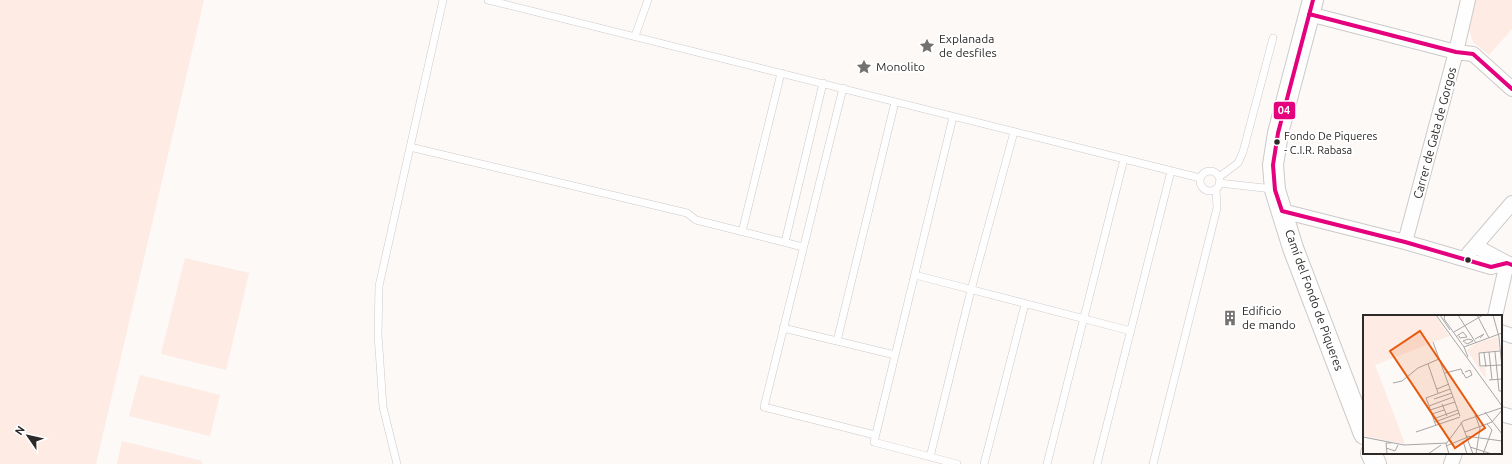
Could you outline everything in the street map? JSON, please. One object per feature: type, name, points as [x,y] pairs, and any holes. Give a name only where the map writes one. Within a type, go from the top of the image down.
[{"type":"street","name":"Carrer de Gata de Gorgos","points":[[1406,242],[1456,52],[1468,0]]},
{"type":"street","points":[[1311,7],[1456,52],[1473,54],[1512,89]]},
{"type":"street","name":"Camí del Fondo de Piqueres","points":[[1311,7],[1278,133],[1273,165],[1275,190],[1293,248],[1363,431]]},
{"type":"street","points":[[1464,259],[1512,203]]},
{"type":"street","points":[[1282,211],[1406,242],[1491,267],[1509,264]]},
{"type":"street","points":[[1475,246],[1509,264]]},
{"type":"street","points":[[1495,315],[1509,264]]},
{"type":"street","points":[[1502,332],[1512,336]]},
{"type":"street","points":[[1502,414],[1512,417]]},
{"type":"street","points":[[1371,454],[1376,464]]},
{"type":"street","points":[[1451,464],[1455,454]]},
{"type":"lane","points":[[397,464],[383,407],[378,334],[379,286],[443,0]]},
{"type":"lane","points":[[488,0],[1200,178]]},
{"type":"lane","points":[[635,36],[648,0]]},
{"type":"lane","points":[[1153,464],[1217,208],[1218,183],[1214,172],[1210,171],[1202,174],[1200,178],[1200,185],[1209,191],[1218,183],[1238,163],[1243,152],[1273,38]]},
{"type":"lane","points":[[742,232],[781,73]]},
{"type":"lane","points":[[785,242],[823,84]]},
{"type":"lane","points":[[843,88],[764,407],[875,435]]},
{"type":"lane","points":[[837,342],[895,102]]},
{"type":"lane","points":[[953,117],[874,442],[957,464]]},
{"type":"lane","points":[[930,457],[971,290],[1014,132]]},
{"type":"lane","points":[[410,147],[687,213],[696,220],[803,247]]},
{"type":"lane","points":[[1047,464],[1124,159]]},
{"type":"lane","points":[[1097,464],[1171,171]]},
{"type":"lane","points":[[1218,183],[1275,190]]},
{"type":"lane","points":[[914,275],[1131,331]]},
{"type":"lane","points":[[984,464],[1026,304]]},
{"type":"lane","points":[[783,328],[895,355]]},
{"type":"shaded area","points":[[0,0],[204,0],[96,464],[0,464]]},
{"type":"shaded area","points":[[1476,0],[1512,0],[1512,29],[1489,55],[1473,42],[1469,29]]},
{"type":"shaded area","points":[[185,258],[249,273],[226,370],[161,354]]},
{"type":"shaded area","points":[[140,375],[220,395],[210,436],[129,416]]},
{"type":"shaded area","points":[[122,441],[202,461],[202,464],[117,464]]},
{"type":"transit line","name":"04","points":[[1313,0],[1278,133],[1273,165],[1275,190],[1282,211],[1405,242],[1491,267],[1507,263],[1512,265]]},
{"type":"transit line","name":"04","points":[[1309,14],[1456,52],[1473,54],[1512,89]]},
{"type":"place","name":"Explanada de desfiles","points":[[927,46]]},
{"type":"place","name":"Monolito","points":[[864,67]]},
{"type":"place","name":"Fondo De Piqueres - C.I.R. Rabasa","points":[[1277,142]]},
{"type":"place","name":"Edificio de mando","points":[[1230,318]]}]
